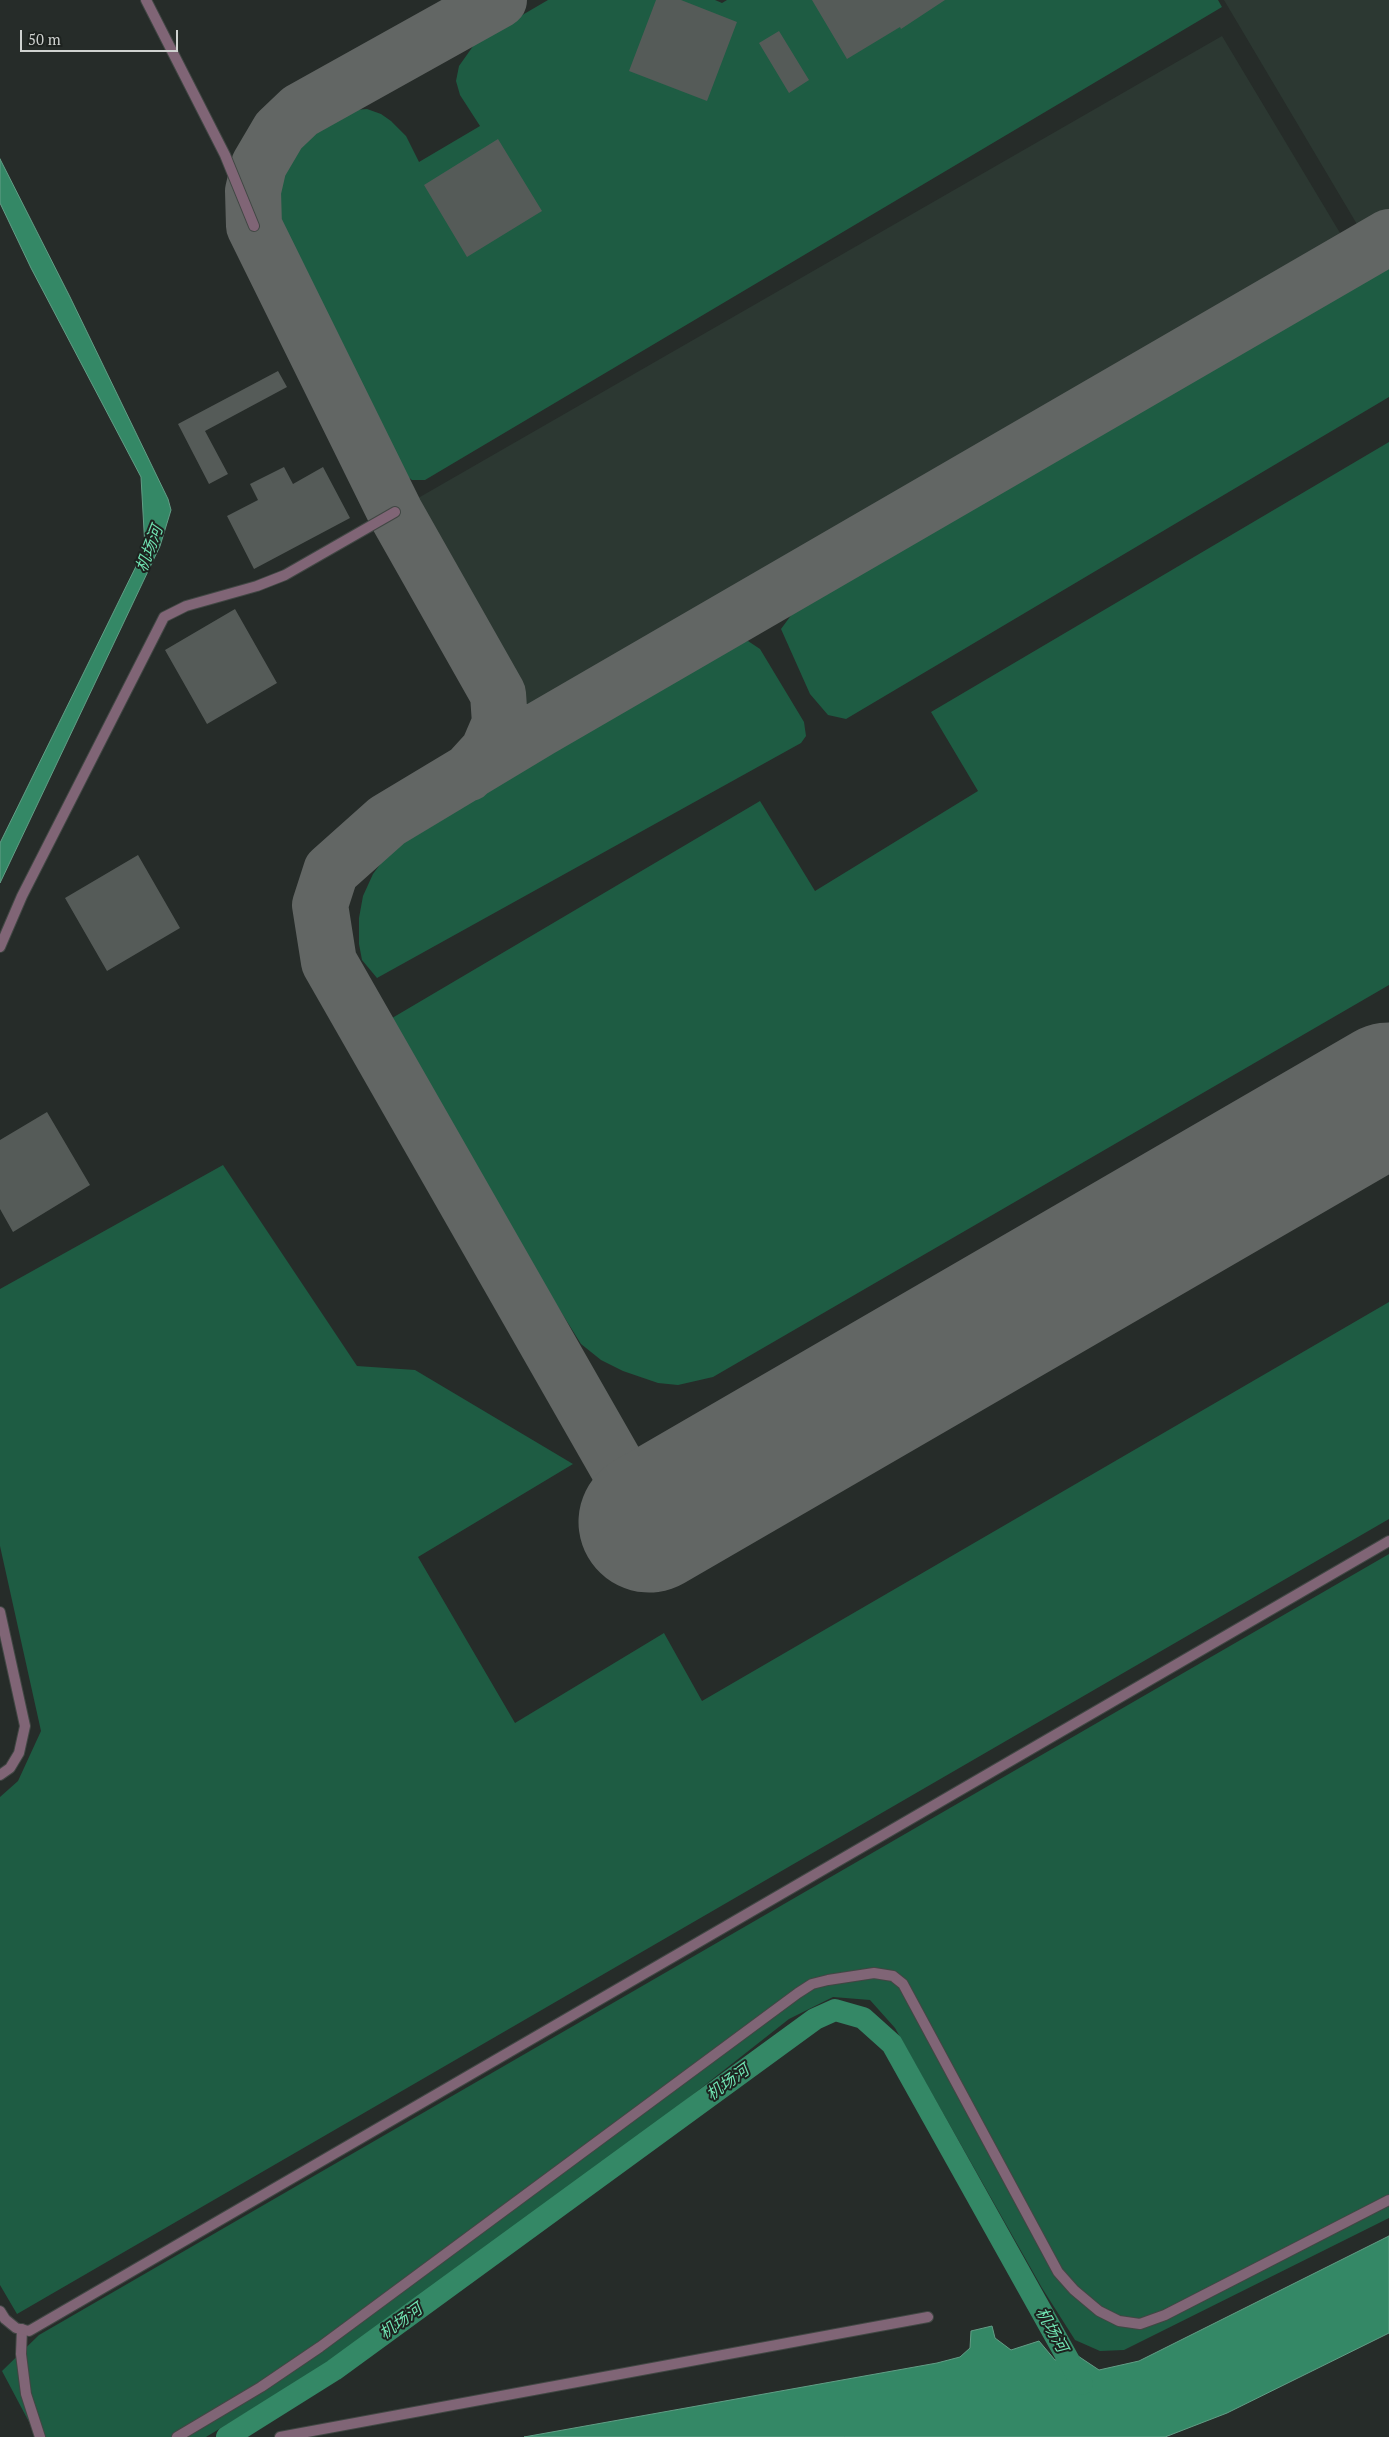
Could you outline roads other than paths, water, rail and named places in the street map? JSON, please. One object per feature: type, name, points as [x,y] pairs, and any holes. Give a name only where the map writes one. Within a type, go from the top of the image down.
[{"type":"street","points":[[146,0],[225,155],[254,226]]},
{"type":"street","points":[[0,948],[22,896],[164,617],[186,606],[257,586],[285,575],[395,512]]},
{"type":"street","points":[[0,2311],[5,2319],[16,2328],[29,2330],[38,2326],[1389,1541]]},
{"type":"street","points":[[0,1612],[25,1726],[19,1753],[10,1768],[0,1775]]},
{"type":"street","points":[[177,2437],[262,2387],[320,2348],[798,1993],[812,1984],[828,1980],[874,1973],[893,1976],[903,1984],[1058,2272],[1074,2290],[1099,2311],[1119,2321],[1140,2324],[1165,2315],[1389,2200]]},
{"type":"street","points":[[280,2437],[928,2317]]},
{"type":"street","points":[[22,2329],[21,2354],[26,2394],[40,2437]]},
{"type":"water","points":[[0,159],[70,297],[168,499],[171,510],[160,546],[0,883],[0,843],[145,548],[141,477],[31,268],[0,203]]},
{"type":"water","points":[[1389,2236],[1389,2333],[1227,2413],[1165,2437],[524,2437],[937,2363],[960,2357],[970,2348],[971,2331],[992,2326],[995,2338],[1011,2350],[1039,2341],[1055,2360],[1078,2356],[1099,2370],[1139,2361]]},
{"type":"waterway","name":"机场河","points":[[227,2437],[334,2370],[815,2019],[835,2010],[863,2018],[892,2044],[1082,2384]]}]
